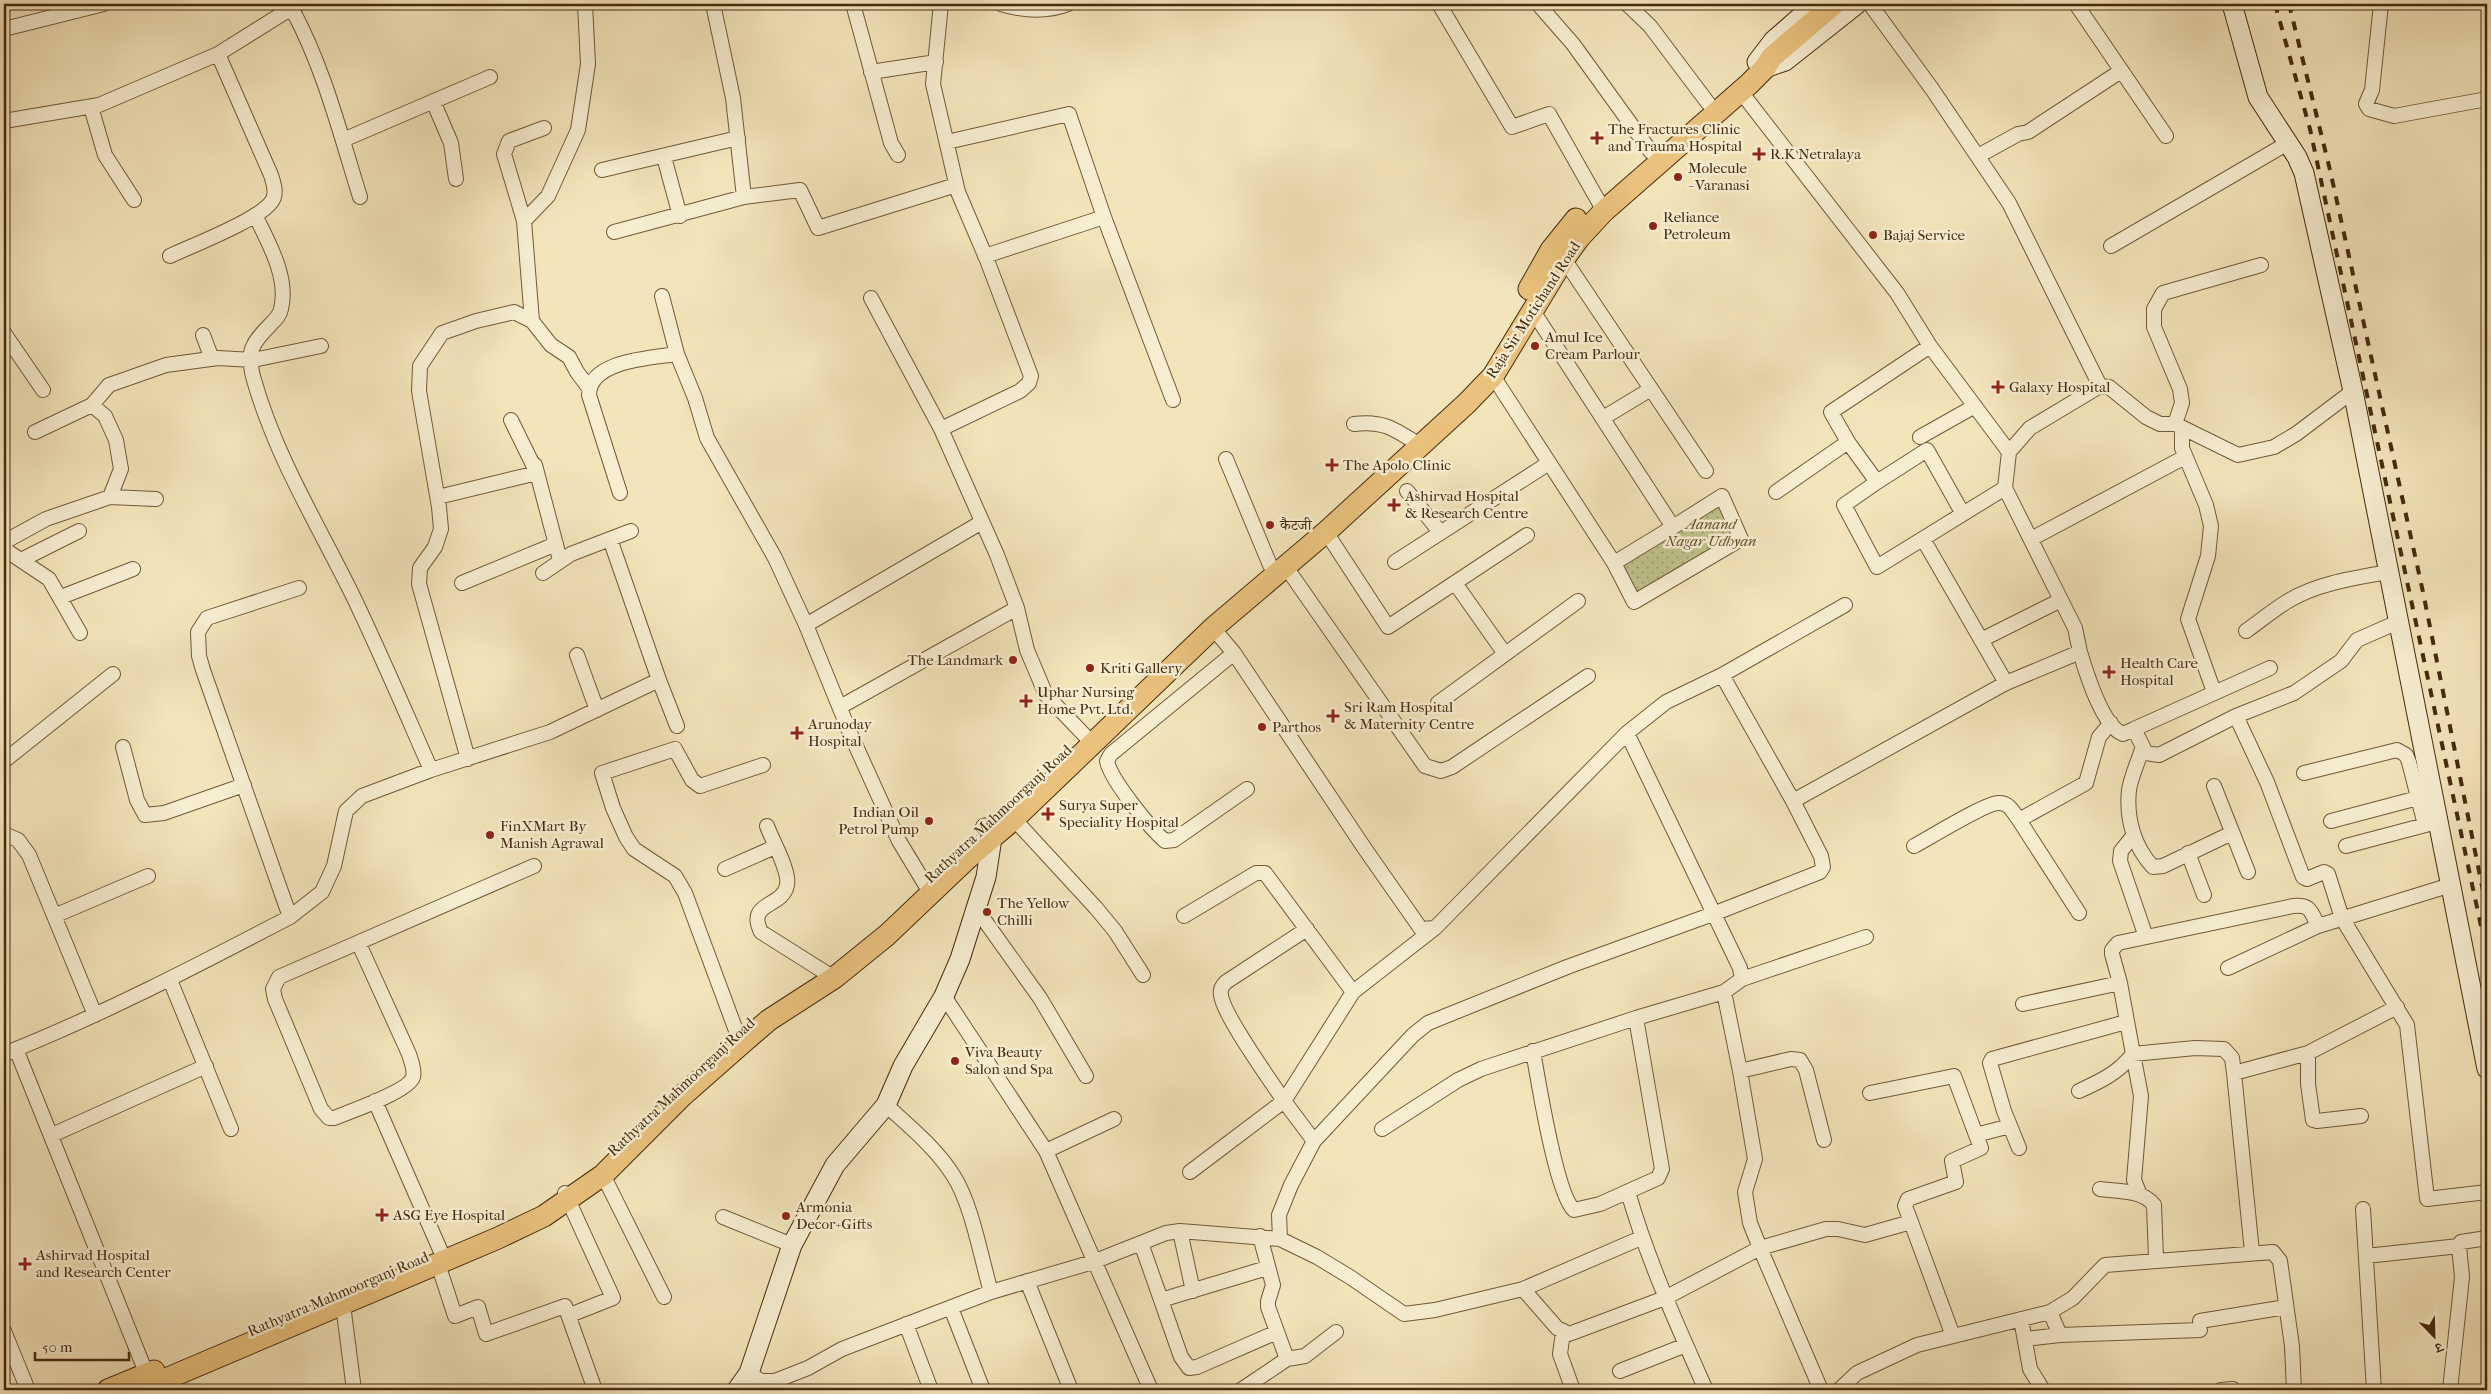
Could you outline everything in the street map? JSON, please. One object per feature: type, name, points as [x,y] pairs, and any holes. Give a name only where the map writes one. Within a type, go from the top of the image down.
[{"type":"main road","points":[[1770,58],[1834,4]]},
{"type":"main road","name":"Raja Sir Motichand Road","points":[[988,833],[1014,819],[1088,739],[1213,628],[1278,566],[1326,532],[1416,443],[1468,403],[1493,376],[1564,259],[1600,205],[1741,92],[1770,58]]},
{"type":"main road","name":"Rathyatra Mahmoorganj Road","points":[[146,1383],[544,1216],[738,1037],[769,1020],[886,935],[928,888],[1088,739],[1170,651],[1278,566],[1330,508],[1416,443],[1483,370],[1551,250],[1600,205],[1651,152],[1708,103],[1770,58]]},
{"type":"main road","name":"Rathyatra Mahmoorganj Road","points":[[567,1195],[603,1175],[738,1037]]},
{"type":"main road","name":"Rathyatra Mahmoorganj Road","points":[[108,1390],[146,1383],[343,1305],[441,1259]]},
{"type":"street","points":[[4,30],[80,6],[104,4]]},
{"type":"street","points":[[524,222],[548,196],[578,130],[588,64],[585,4]]},
{"type":"street","points":[[714,4],[733,98],[744,197]]},
{"type":"street","points":[[853,4],[891,143],[898,155]]},
{"type":"street","points":[[941,4],[934,84],[956,185],[1031,376],[1029,383],[1020,391],[941,429]]},
{"type":"street","points":[[1002,4],[1032,10],[1056,9],[1068,4]]},
{"type":"street","points":[[1439,4],[1512,127],[1549,114],[1600,205]]},
{"type":"street","points":[[1538,4],[1573,44],[1651,152]]},
{"type":"street","points":[[1816,4],[1773,41],[1770,58],[1785,61],[1857,4]]},
{"type":"street","points":[[1870,4],[2009,203],[2100,386]]},
{"type":"street","points":[[2076,4],[2166,136]]},
{"type":"street","points":[[2232,4],[2258,97],[2288,143],[2304,173],[2353,391],[2389,572],[2432,823],[2451,885],[2487,1069]]},
{"type":"street","points":[[2381,4],[2372,90],[2366,104],[2369,109],[2394,116],[2487,99]]},
{"type":"street","points":[[4,121],[91,107],[135,91],[178,70],[218,54],[295,6],[308,38],[360,196]]},
{"type":"street","points":[[1636,6],[1708,103]]},
{"type":"street","points":[[170,256],[255,215],[271,203],[274,196],[274,186],[218,54]]},
{"type":"street","points":[[871,72],[936,62]]},
{"type":"street","points":[[1978,156],[2018,134],[2028,132],[2121,71]]},
{"type":"street","points":[[342,140],[490,77]]},
{"type":"street","points":[[1741,92],[1898,293],[1930,346],[2009,452]]},
{"type":"street","points":[[433,101],[450,143],[456,179]]},
{"type":"street","points":[[91,107],[105,155],[134,200]]},
{"type":"street","points":[[946,142],[1069,114],[1104,217],[1173,400]]},
{"type":"street","points":[[532,321],[524,222],[504,154],[509,141],[544,128]]},
{"type":"street","points":[[602,170],[664,157],[738,138]]},
{"type":"street","points":[[2111,246],[2288,143]]},
{"type":"street","points":[[664,157],[680,216]]},
{"type":"street","points":[[614,232],[680,216],[744,197],[800,190],[818,228],[956,185]]},
{"type":"street","points":[[255,215],[276,262],[282,297],[278,316],[252,346],[249,360],[254,382],[285,466],[352,594],[431,770]]},
{"type":"street","points":[[985,256],[1104,217]]},
{"type":"street","points":[[1564,259],[1706,470]]},
{"type":"street","points":[[2214,692],[2188,619],[2208,556],[2211,526],[2206,505],[2182,448],[2178,426],[2182,403],[2180,389],[2154,327],[2154,309],[2164,294],[2261,265]]},
{"type":"street","points":[[662,296],[677,354],[695,398],[707,438],[775,558],[806,625],[850,733],[899,841],[928,888]]},
{"type":"street","points":[[871,298],[941,429],[982,522],[1017,608],[1028,650],[1046,695],[1088,739]]},
{"type":"street","points":[[1533,311],[1673,527]]},
{"type":"street","points":[[468,759],[420,584],[419,574],[422,562],[439,538],[441,517],[419,391],[420,366],[442,334],[476,321],[514,312],[532,321],[551,345],[569,357],[589,388],[592,404],[620,493]]},
{"type":"street","points":[[4,333],[43,390]]},
{"type":"street","points":[[203,335],[212,359]]},
{"type":"street","points":[[35,432],[92,405],[109,385],[166,365],[212,359],[249,360],[321,346]]},
{"type":"street","points":[[1877,482],[1848,442],[1830,412],[1930,346]]},
{"type":"street","points":[[589,388],[598,375],[625,362],[677,354]]},
{"type":"street","points":[[1493,376],[1614,563],[1634,602],[1741,539],[1722,496],[1614,563]]},
{"type":"street","points":[[2270,668],[2123,734],[2111,723],[2090,682],[2080,652],[2075,628],[2005,488],[2009,452],[2030,428],[2100,386],[2109,387],[2146,416],[2160,424],[2178,426],[2238,455],[2274,447],[2296,434],[2353,391]]},
{"type":"street","points":[[1603,418],[1651,389]]},
{"type":"street","points":[[92,405],[105,416],[116,440],[121,469],[110,497]]},
{"type":"street","points":[[1920,437],[1975,406]]},
{"type":"street","points":[[511,420],[537,473]]},
{"type":"street","points":[[1354,424],[1371,422],[1388,426],[1416,443]]},
{"type":"street","points":[[528,438],[560,560]]},
{"type":"street","points":[[1776,492],[1848,442]]},
{"type":"street","points":[[1963,514],[1927,450],[1844,505],[1877,567],[1923,539],[2005,488]]},
{"type":"street","points":[[2030,540],[2186,457]]},
{"type":"street","points":[[1226,459],[1278,566],[1425,766],[1441,771],[1452,767],[1588,676]]},
{"type":"street","points":[[1395,562],[1549,463]]},
{"type":"street","points":[[438,497],[537,473]]},
{"type":"street","points":[[1406,491],[1440,532]]},
{"type":"street","points":[[4,542],[46,518],[110,497],[156,499]]},
{"type":"street","points":[[806,625],[982,522]]},
{"type":"street","points":[[21,560],[78,531]]},
{"type":"street","points":[[543,573],[560,560],[631,531]]},
{"type":"street","points":[[1326,532],[1388,627],[1527,535]]},
{"type":"street","points":[[610,539],[677,726]]},
{"type":"street","points":[[1923,539],[2006,683]]},
{"type":"street","points":[[462,583],[556,544]]},
{"type":"street","points":[[4,549],[49,579],[80,633]]},
{"type":"street","points":[[61,597],[133,569]]},
{"type":"street","points":[[2246,631],[2288,600],[2334,582],[2389,572]]},
{"type":"street","points":[[1455,583],[1505,654]]},
{"type":"street","points":[[290,917],[203,670],[198,650],[198,632],[207,618],[215,614],[299,588]]},
{"type":"street","points":[[1981,640],[2061,600]]},
{"type":"street","points":[[1438,703],[1578,601]]},
{"type":"street","points":[[1190,1172],[1284,1101],[1353,992],[1435,928],[1627,733],[1666,702],[1722,675],[1845,605]]},
{"type":"street","points":[[840,707],[1017,608]]},
{"type":"street","points":[[2134,729],[2142,749],[2151,755],[2166,753],[2236,716],[2294,693],[2341,661],[2357,640],[2398,622]]},
{"type":"street","points":[[1213,628],[1234,653],[1364,849],[1421,928],[1435,928]]},
{"type":"street","points":[[1793,800],[2006,683],[2080,652]]},
{"type":"street","points":[[1234,653],[1111,754],[1107,761],[1112,775],[1155,833],[1165,841],[1174,840],[1247,789]]},
{"type":"street","points":[[577,655],[597,710]]},
{"type":"street","points":[[4,761],[113,674]]},
{"type":"street","points":[[1280,1239],[1279,1215],[1290,1185],[1314,1141],[1413,1034],[1428,1024],[1567,967],[1813,876],[1823,868],[1821,856],[1793,800],[1722,675]]},
{"type":"street","points":[[146,1383],[52,1135],[10,1052],[170,980],[290,917],[322,892],[334,866],[346,811],[353,802],[374,791],[431,770],[550,732],[659,680]]},
{"type":"street","points":[[2236,716],[2267,782],[2302,874],[2305,879],[2324,872],[2328,874],[2342,918],[2407,1025],[2427,1199],[2487,1192]]},
{"type":"street","points":[[2019,820],[2086,783],[2099,737],[2111,723]]},
{"type":"street","points":[[1627,733],[1740,968],[1742,979]]},
{"type":"street","points":[[123,747],[137,800],[145,815],[164,814],[244,785]]},
{"type":"street","points":[[738,1037],[685,893],[674,876],[634,849],[626,837],[613,808],[602,773],[676,749],[692,780],[700,786],[763,765]]},
{"type":"street","points":[[2142,749],[2130,790],[2133,836],[2153,867],[2163,866],[2232,833]]},
{"type":"street","points":[[2304,773],[2396,750],[2406,755],[2418,798],[2432,823]]},
{"type":"street","points":[[2214,786],[2248,872]]},
{"type":"street","points":[[2331,821],[2418,798]]},
{"type":"street","points":[[1914,846],[1997,802],[2009,806],[2079,912]]},
{"type":"street","points":[[1014,819],[1096,908],[1115,931],[1144,975]]},
{"type":"street","points":[[2346,846],[2432,823]]},
{"type":"street","points":[[766,826],[786,872],[788,884],[783,895],[764,906],[758,914],[757,923],[761,932],[830,975]]},
{"type":"street","points":[[738,1390],[749,1373],[792,1245],[835,1165],[886,1105],[903,1066],[944,996],[960,959],[975,907],[986,878],[988,833]]},
{"type":"street","points":[[4,834],[18,840],[26,850],[95,1015]]},
{"type":"street","points":[[2133,836],[2121,851],[2120,861],[2146,937]]},
{"type":"street","points":[[725,869],[775,847]]},
{"type":"street","points":[[2188,853],[2204,895]]},
{"type":"street","points":[[359,944],[409,1054],[414,1071],[413,1078],[408,1084],[375,1101],[334,1118],[325,1116],[282,1016],[273,990],[279,977],[359,944],[534,866]]},
{"type":"street","points":[[1184,916],[1256,873],[1266,872],[1353,992]]},
{"type":"street","points":[[54,916],[148,876]]},
{"type":"street","points":[[2228,968],[2318,926],[2451,885]]},
{"type":"street","points":[[2140,1195],[2134,1180],[2141,1096],[2120,983],[2112,954],[2114,947],[2118,943],[2304,905],[2308,907],[2318,926]]},
{"type":"street","points":[[975,907],[1040,998],[1086,1076]]},
{"type":"street","points":[[1307,929],[1226,982],[1220,989],[1221,997],[1235,1025],[1284,1101],[1314,1141]]},
{"type":"street","points":[[1382,1129],[1458,1080],[1533,1051],[1724,992],[1742,979],[1866,937]]},
{"type":"street","points":[[170,980],[230,1129]]},
{"type":"street","points":[[2023,1004],[2120,983]]},
{"type":"street","points":[[1724,992],[1755,1160],[1745,1192],[1750,1223],[1821,1390]]},
{"type":"street","points":[[944,996],[1046,1151],[1093,1262],[1151,1390]]},
{"type":"street","points":[[2234,1073],[2308,1053],[2397,1007]]},
{"type":"street","points":[[1533,1051],[1549,1135],[1570,1206],[1574,1210],[1586,1208],[1658,1178],[1662,1169],[1636,1018]]},
{"type":"street","points":[[2019,1148],[1998,1095],[1990,1063],[1992,1059],[2126,1022]]},
{"type":"street","points":[[2079,1091],[2108,1078],[2122,1067],[2133,1054],[2195,1048],[2224,1049],[2232,1058],[2252,1252]]},
{"type":"street","points":[[2308,1053],[2308,1084],[2313,1120],[2361,1116]]},
{"type":"street","points":[[1740,1071],[1791,1060],[1800,1060],[1806,1070],[1824,1140]]},
{"type":"street","points":[[52,1135],[206,1066]]},
{"type":"street","points":[[1870,1093],[1954,1076],[1981,1148],[1952,1161],[1956,1182],[1908,1199],[1905,1206],[1953,1336]]},
{"type":"street","points":[[375,1101],[441,1259],[455,1316],[478,1308],[486,1334],[565,1306],[570,1315],[595,1390]]},
{"type":"street","points":[[886,1105],[930,1146],[954,1177],[965,1201],[991,1292]]},
{"type":"street","points":[[1046,1151],[1114,1119]]},
{"type":"street","points":[[1976,1135],[2010,1126]]},
{"type":"street","points":[[603,1175],[664,1297]]},
{"type":"street","points":[[2100,1189],[2140,1195],[2150,1199],[2154,1204],[2156,1259]]},
{"type":"street","points":[[1628,1192],[1641,1238],[1664,1298],[1706,1390]]},
{"type":"street","points":[[567,1195],[612,1298],[570,1315]]},
{"type":"street","points":[[2363,1209],[2374,1390]]},
{"type":"street","points":[[723,1217],[792,1245]]},
{"type":"street","points":[[1523,1289],[1563,1332],[1569,1334],[1664,1298],[1760,1248],[1826,1229],[1838,1229],[1866,1236],[1911,1222]]},
{"type":"street","points":[[749,1373],[761,1381],[775,1381],[808,1368],[842,1349],[906,1324],[991,1292],[1093,1262],[1166,1233],[1180,1231],[1280,1239],[1350,1277],[1404,1314],[1435,1310],[1523,1289],[1641,1238]]},
{"type":"street","points":[[1180,1231],[1193,1291]]},
{"type":"street","points":[[1260,1236],[1266,1268],[1273,1285],[1268,1307],[1287,1359]]},
{"type":"street","points":[[2450,1390],[2462,1277],[2459,1246],[2465,1240],[2487,1238]]},
{"type":"street","points":[[1141,1243],[1181,1357],[1190,1368],[1197,1367],[1277,1332]]},
{"type":"street","points":[[2366,1256],[2459,1246]]},
{"type":"street","points":[[1839,1390],[1857,1373],[1871,1365],[1917,1346],[2050,1312],[2073,1298],[2105,1264],[2252,1252],[2273,1252],[2278,1255],[2292,1346],[2294,1390]]},
{"type":"street","points":[[1161,1300],[1266,1268]]},
{"type":"street","points":[[1027,1281],[1070,1390]]},
{"type":"street","points":[[343,1305],[354,1390]]},
{"type":"street","points":[[2025,1339],[2200,1326],[2286,1307]]},
{"type":"street","points":[[951,1308],[983,1390]]},
{"type":"street","points":[[2050,1312],[2060,1335]]},
{"type":"street","points":[[2021,1319],[2030,1369],[2043,1390]]},
{"type":"street","points":[[906,1324],[931,1390]]},
{"type":"street","points":[[4,1331],[28,1390]]},
{"type":"street","points":[[1241,1390],[1287,1359],[1299,1359],[1305,1356],[1336,1332]]},
{"type":"street","points":[[1563,1332],[1560,1354],[1573,1390]]},
{"type":"street","points":[[1620,1371],[1686,1345]]},
{"type":"green space","name":"Aanand Nagar Udhyan","points":[[1724,501],[1738,541],[1639,599],[1620,565]]},
{"type":"railway","points":[[2275,4],[2310,129],[2487,954]]},
{"type":"railway","points":[[2289,4],[2330,170],[2423,592],[2487,911]]},
{"type":"place","name":"The Fractures Clinic and Trauma Hospital","points":[[1597,138]]},
{"type":"place","name":"R.K Netralaya","points":[[1759,154]]},
{"type":"place","name":"Molecule - Varanasi","points":[[1678,177]]},
{"type":"place","name":"Reliance Petroleum","points":[[1653,226]]},
{"type":"place","name":"Bajaj Service","points":[[1873,235]]},
{"type":"place","name":"Amul Ice Cream Parlour","points":[[1535,346]]},
{"type":"place","name":"Galaxy Hospital","points":[[1998,387]]},
{"type":"place","name":"The Apolo Clinic","points":[[1332,465]]},
{"type":"place","name":"Ashirvad Hospital & Research Centre","points":[[1394,505]]},
{"type":"place","name":"कैटजी","points":[[1270,525]]},
{"type":"place","name":"The Landmark","points":[[1013,660]]},
{"type":"place","name":"Kriti Gallery","points":[[1090,668]]},
{"type":"place","name":"Health Care Hospital","points":[[2109,672]]},
{"type":"place","name":"Uphar Nursing Home Pvt. Ltd.","points":[[1026,701]]},
{"type":"place","name":"Sri Ram Hospital & Maternity Centre","points":[[1333,716]]},
{"type":"place","name":"Parthos","points":[[1262,727]]},
{"type":"place","name":"Arunoday Hospital","points":[[797,733]]},
{"type":"place","name":"Surya Super Speciality Hospital","points":[[1048,814]]},
{"type":"place","name":"Indian Oil Petrol Pump","points":[[929,821]]},
{"type":"place","name":"FinXMart By Manish Agrawal","points":[[490,835]]},
{"type":"place","name":"The Yellow Chilli","points":[[987,912]]},
{"type":"place","name":"Viva Beauty Salon and Spa","points":[[955,1061]]},
{"type":"place","name":"ASG Eye Hospital","points":[[382,1215]]},
{"type":"place","name":"Armonia Decor+Gifts","points":[[786,1216]]},
{"type":"place","name":"Ashirvad Hospital and Research Center","points":[[25,1264]]}]
